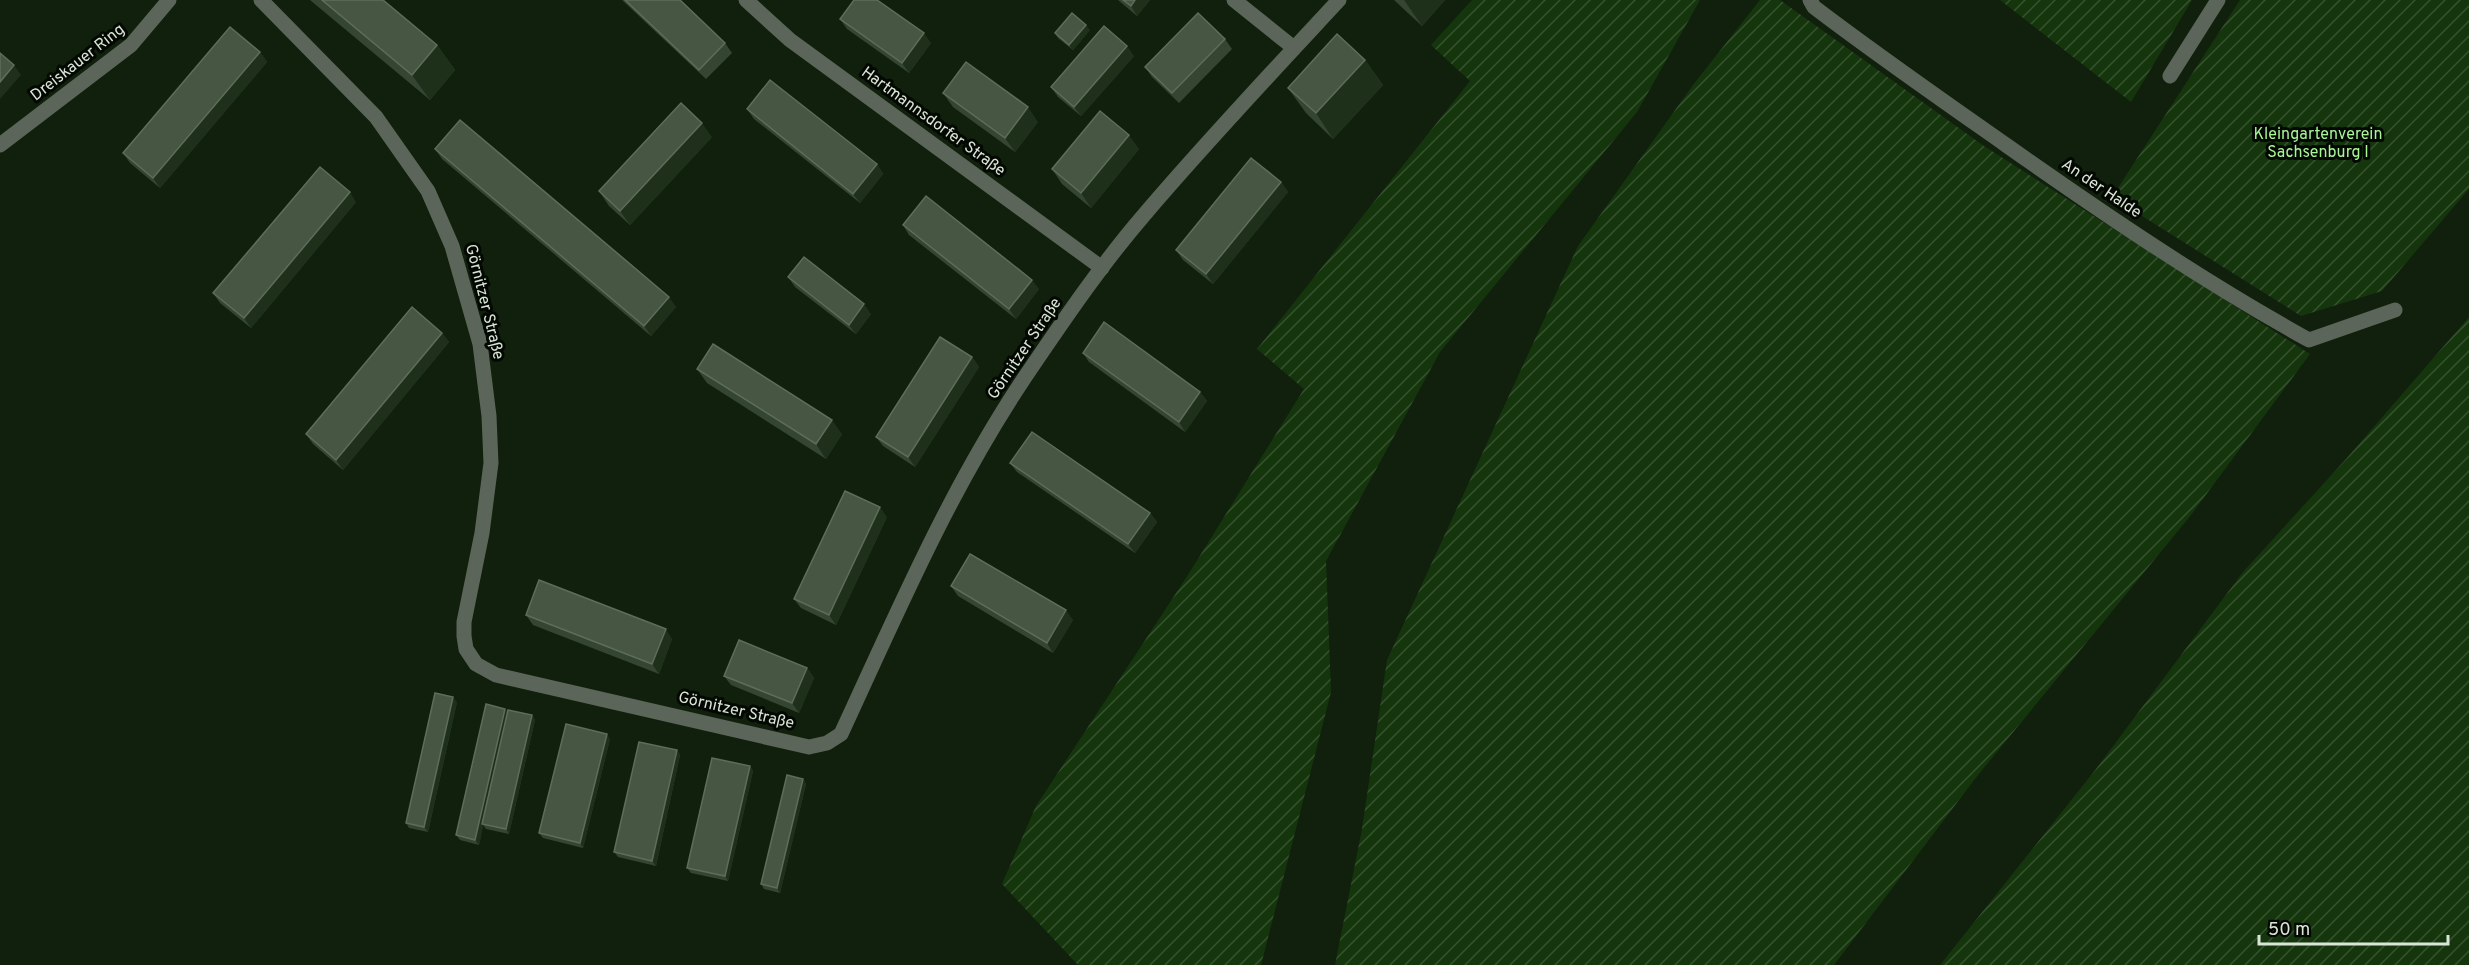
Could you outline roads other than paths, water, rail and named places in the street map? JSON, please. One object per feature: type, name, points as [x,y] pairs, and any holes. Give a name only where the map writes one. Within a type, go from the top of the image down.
[{"type":"street","name":"Dreiskauer Ring","points":[[0,145],[131,45],[169,0]]},
{"type":"street","name":"Görnitzer Straße","points":[[261,0],[376,117],[428,191],[452,246],[480,344],[489,417],[491,463],[482,532],[464,622],[466,649],[476,664],[496,675],[809,747],[827,743],[841,734],[930,541],[967,473],[1023,381],[1102,268],[1143,216],[1339,0]]},
{"type":"street","name":"Hartmannsdorfer Straße","points":[[746,0],[790,40],[1102,268]]},
{"type":"street","points":[[1234,0],[1294,48]]},
{"type":"street","name":"An der Halde","points":[[1810,0],[1814,6],[1860,42],[2072,192],[2239,301],[2309,340],[2395,310]]},
{"type":"street","points":[[2170,76],[2218,0]]},
{"type":"park label","name":"Kleingartenverein Sachsenburg I","points":[[2318,144]]}]
